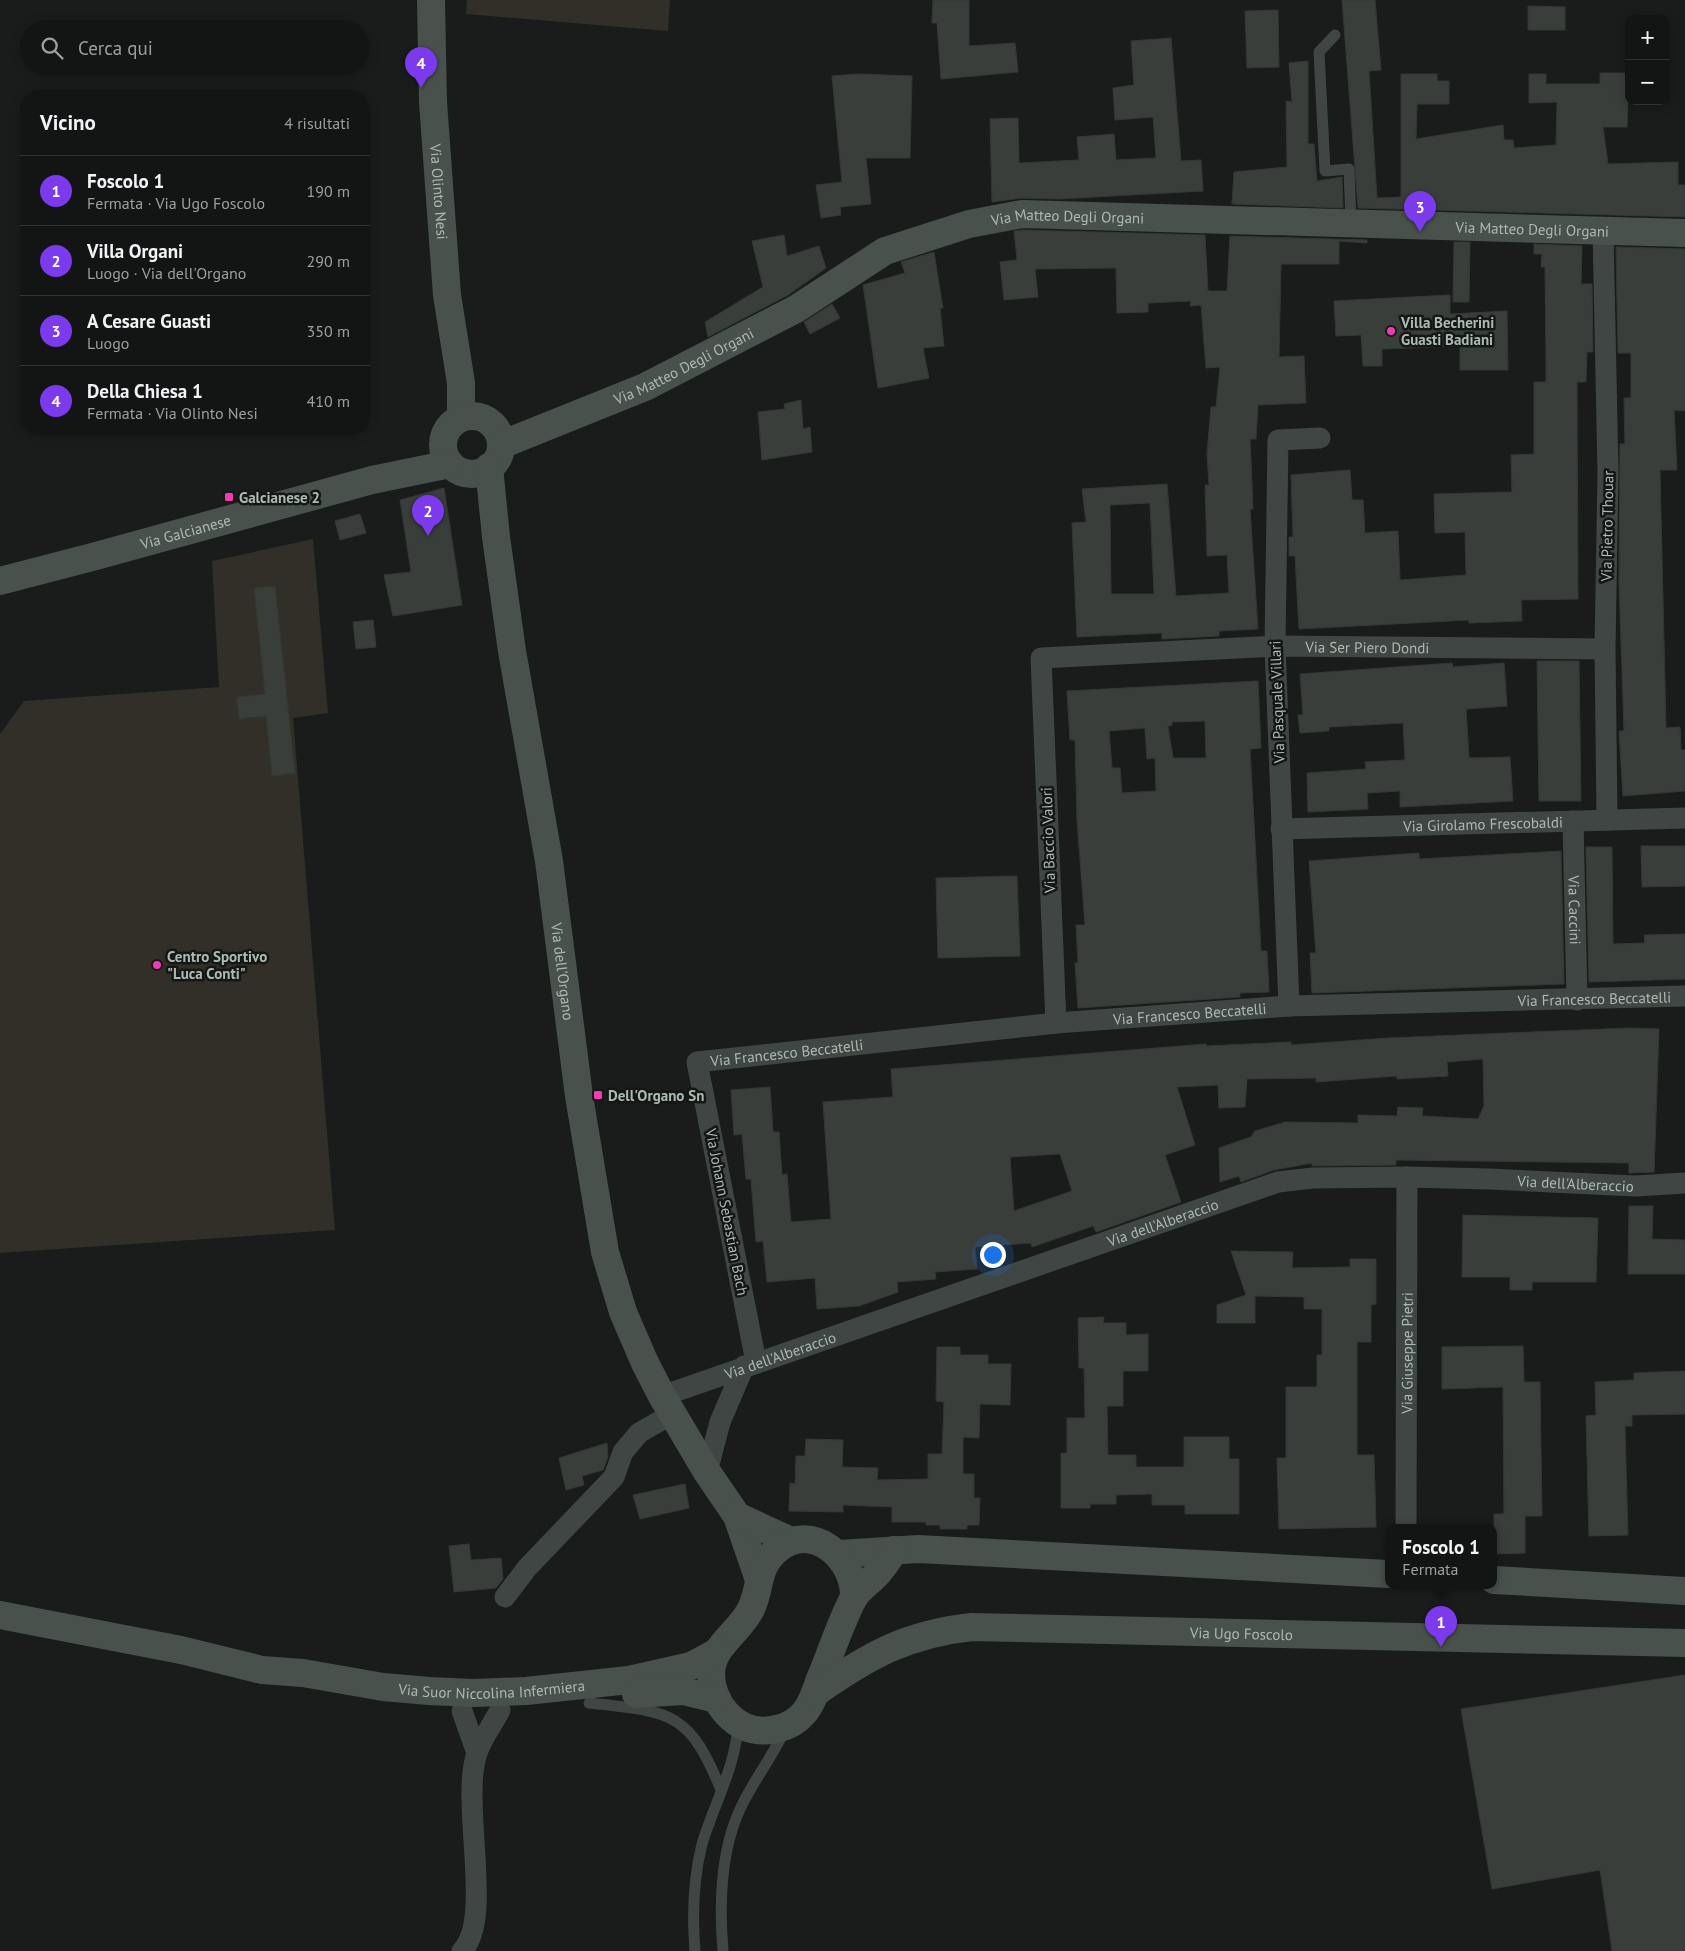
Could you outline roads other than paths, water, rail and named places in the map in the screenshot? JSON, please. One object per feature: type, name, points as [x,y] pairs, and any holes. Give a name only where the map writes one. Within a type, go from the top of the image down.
[{"type":"street","name":"Via Olinto Nesi","points":[[431,0],[433,102],[447,295],[467,417]]},
{"type":"street","name":"Via Matteo Degli Organi","points":[[470,458],[645,387],[796,309],[885,252],[969,224],[1022,214],[1466,225],[1603,232],[1685,233]]},
{"type":"street","name":"Via Pietro Thouar","points":[[1603,232],[1608,472],[1605,649],[1607,820]]},
{"type":"street","name":"Via dell'Organo","points":[[467,417],[490,421],[496,429],[470,458],[496,537],[512,652],[549,861],[579,1096],[605,1252],[623,1312],[667,1405]]},
{"type":"street","points":[[467,417],[450,426],[470,458]]},
{"type":"street","name":"Via Pasquale Villari","points":[[1289,1006],[1275,646],[1278,440],[1320,438]]},
{"type":"street","name":"Via Galcianese","points":[[0,580],[96,556],[372,480],[414,453],[470,458]]},
{"type":"street","name":"Via Ser Piero Dondi","points":[[1041,658],[1275,646],[1605,649]]},
{"type":"street","name":"Via Baccio Valori","points":[[1041,658],[1056,1022]]},
{"type":"street","name":"Via Girolamo Frescobaldi","points":[[1281,829],[1685,818]]},
{"type":"street","name":"Via Caccini","points":[[1573,821],[1577,1000]]},
{"type":"street","name":"Via Francesco Beccatelli","points":[[697,1062],[1056,1022],[1289,1006],[1685,996]]},
{"type":"street","name":"Via Johann Sebastian Bach","points":[[697,1062],[750,1364]]},
{"type":"street","name":"Via dell'Alberaccio","points":[[505,1597],[538,1555],[614,1477],[623,1452],[667,1405],[750,1364],[1260,1187],[1294,1179],[1407,1177],[1635,1186],[1685,1183]]},
{"type":"street","name":"Via Giuseppe Pietri","points":[[1406,1524],[1407,1177]]},
{"type":"street","points":[[707,1472],[720,1422],[750,1364]]},
{"type":"street","points":[[667,1405],[707,1472],[737,1516],[758,1577]]},
{"type":"street","points":[[737,1516],[791,1541],[812,1541],[839,1554],[929,1549],[1385,1574]]},
{"type":"street","points":[[788,1725],[778,1729],[759,1730],[738,1724],[729,1717],[716,1699],[712,1676],[717,1652],[751,1609],[758,1577],[769,1558],[791,1541]]},
{"type":"street","name":"Via Ugo Foscolo","points":[[788,1725],[802,1715],[814,1693],[854,1597],[875,1576],[895,1550]]},
{"type":"street","points":[[839,1554],[853,1580],[854,1597]]},
{"type":"street","points":[[1497,1580],[1685,1591]]},
{"type":"street","name":"Via Suor Niccolina Infermiera","points":[[0,1615],[180,1650],[262,1670],[302,1673],[384,1687],[474,1693],[572,1686],[668,1673],[692,1666],[717,1652]]},
{"type":"street","name":"Via Ugo Foscolo","points":[[814,1693],[857,1663],[891,1647],[925,1634],[972,1627],[1685,1643]]},
{"type":"street","name":"Via Suor Niccolina Infermiera","points":[[262,1670],[312,1692],[462,1711],[589,1703],[649,1693],[683,1691],[716,1699]]},
{"type":"street","points":[[468,1948],[476,1915],[472,1808],[477,1753],[500,1710]]},
{"type":"street","points":[[462,1711],[477,1753]]},
{"type":"lane","points":[[1335,35],[1318,52],[1325,171],[1349,169],[1351,223]]},
{"type":"lane","name":"Via Suor Niccolina Infermiera","points":[[589,1703],[648,1710],[676,1720],[699,1742],[721,1790]]},
{"type":"lane","points":[[695,1951],[692,1917],[695,1878],[702,1845],[735,1754],[738,1724]]},
{"type":"lane","points":[[723,1951],[720,1913],[729,1841],[740,1808],[788,1725]]},
{"type":"place","name":"Della Chiesa 1","points":[[421,88]]},
{"type":"place","name":"A Cesare Guasti","points":[[1420,232]]},
{"type":"place","name":"Villa Becherini Guasti Badiani","points":[[1391,331]]},
{"type":"place","name":"Galcianese 2","points":[[229,497]]},
{"type":"place","name":"Villa Organi","points":[[428,536]]},
{"type":"place","name":"Centro Sportivo \"Luca Conti\"","points":[[157,965]]},
{"type":"place","name":"Dell'Organo Sn","points":[[598,1095]]},
{"type":"place","name":"Foscolo 1","points":[[1441,1647]]}]
